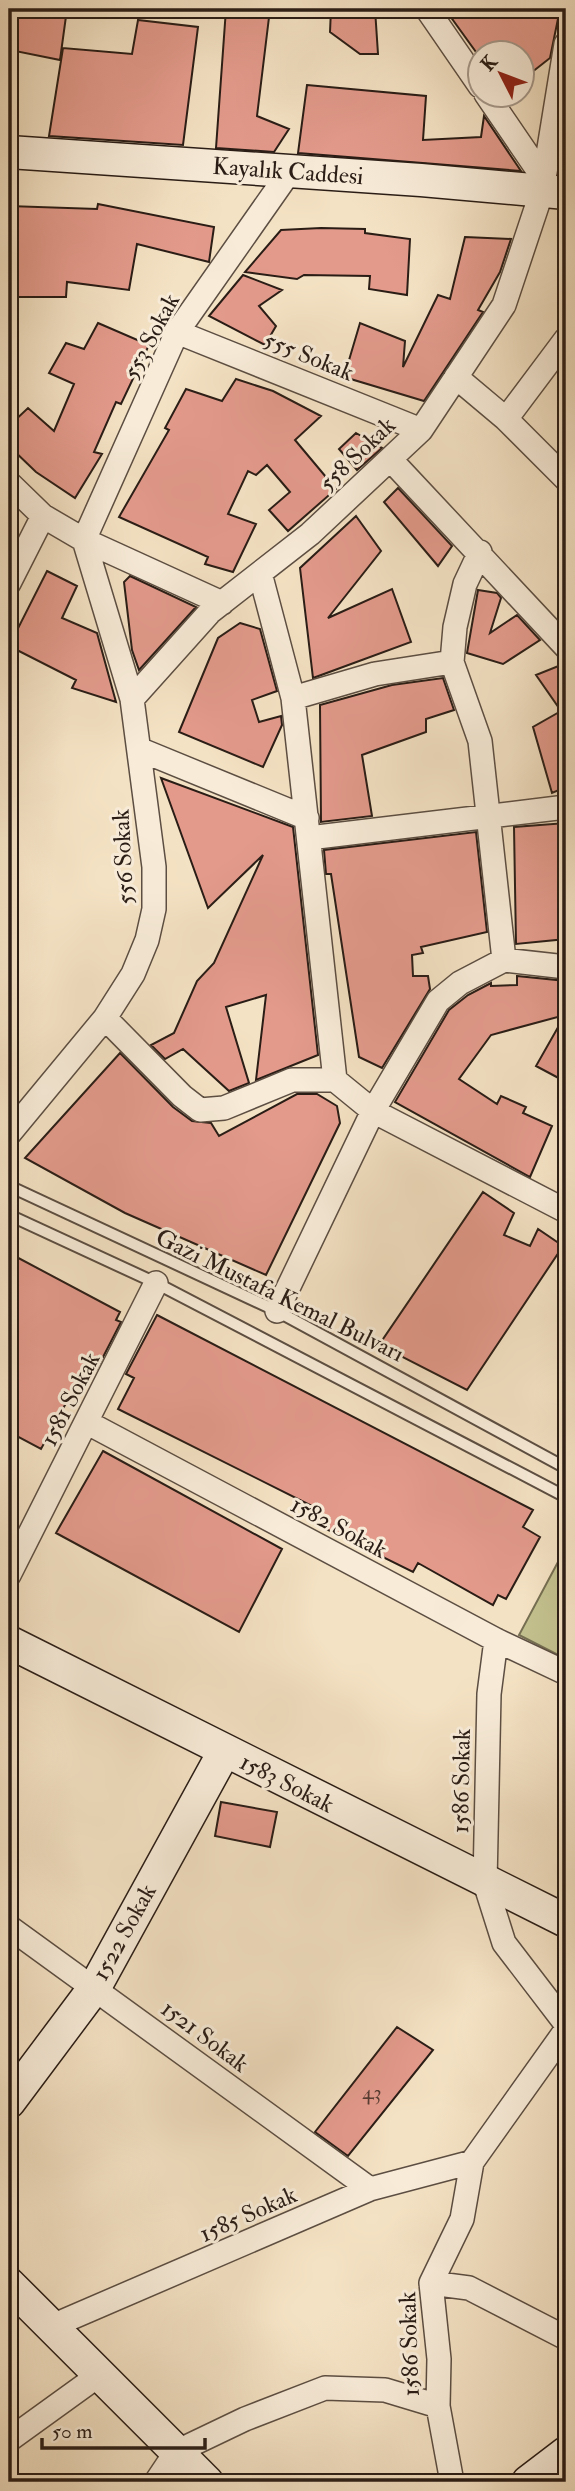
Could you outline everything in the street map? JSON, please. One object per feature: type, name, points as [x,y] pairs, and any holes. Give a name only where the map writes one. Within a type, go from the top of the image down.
[{"type":"street","points":[[427,9],[466,65]]},
{"type":"street","name":"558 Sokak","points":[[132,699],[209,612],[310,534],[421,430],[504,305],[551,188],[566,53]]},
{"type":"street","points":[[496,108],[551,188]]},
{"type":"street","name":"Kayalık Caddesi","points":[[9,152],[551,188]]},
{"type":"street","name":"553 Sokak","points":[[84,540],[177,332],[290,171]]},
{"type":"street","name":"555 Sokak","points":[[177,332],[421,430]]},
{"type":"street","points":[[506,419],[566,339]]},
{"type":"street","points":[[456,377],[506,419],[566,479]]},
{"type":"street","points":[[390,459],[480,552],[566,647]]},
{"type":"street","points":[[9,483],[43,516],[84,540],[222,603]]},
{"type":"street","points":[[9,583],[43,516]]},
{"type":"street","name":"556 Sokak","points":[[9,1134],[105,1018],[133,974],[154,909],[154,867],[141,750],[132,699],[84,540]]},
{"type":"street","points":[[480,552],[465,584],[455,627],[452,662],[480,741],[505,960]]},
{"type":"street","points":[[260,573],[293,698],[335,1080]]},
{"type":"street","points":[[293,698],[375,674],[452,662]]},
{"type":"street","points":[[141,750],[308,828],[489,818],[566,807]]},
{"type":"street","points":[[277,1311],[373,1111],[438,1001],[460,983],[505,960],[566,967]]},
{"type":"street","points":[[105,1018],[182,1096],[201,1110],[224,1108],[292,1080],[335,1080],[373,1111],[566,1211]]},
{"type":"street","name":"1581 Sokak","points":[[9,1575],[88,1423],[156,1283]]},
{"type":"street","name":"1582 Sokak","points":[[88,1423],[496,1640],[566,1673]]},
{"type":"street","name":"1586 Sokak","points":[[453,2482],[438,2406],[439,2359],[431,2283],[461,2219],[472,2162],[566,2027],[504,1943],[485,1882],[489,1694],[496,1640]]},
{"type":"street","name":"1583 Sokak","points":[[9,1642],[566,1921]]},
{"type":"street","name":"1522 Sokak","points":[[9,2102],[95,1987],[224,1752]]},
{"type":"street","name":"1521 Sokak","points":[[9,1927],[370,2189]]},
{"type":"street","name":"1585 Sokak","points":[[50,2326],[370,2189],[472,2162]]},
{"type":"street","points":[[431,2283],[469,2288],[566,2338]]},
{"type":"street","points":[[9,2284],[207,2482]]},
{"type":"street","points":[[9,2440],[99,2375]]},
{"type":"street","points":[[156,2482],[176,2452],[245,2419],[325,2388],[384,2390],[438,2406]]},
{"type":"lane","name":"Gazi Mustafa Kemal Bulvarı","points":[[9,1186],[277,1311],[566,1468]]},
{"type":"lane","name":"Gazi Mustafa Kemal Bulvarı","points":[[9,1215],[156,1283],[566,1497]]},
{"type":"shaded area","points":[[566,1547],[566,1659],[519,1635]]},
{"type":"building","points":[[9,9],[67,9],[60,60],[15,51]]},
{"type":"building","points":[[226,9],[270,9],[257,116],[289,129],[274,152],[216,148]]},
{"type":"building","points":[[331,9],[375,9],[378,54],[360,54],[330,32]]},
{"type":"building","points":[[445,9],[560,9],[550,58],[536,69],[536,38],[466,38]]},
{"type":"building","points":[[138,20],[198,27],[183,145],[49,136],[63,48],[132,54]]},
{"type":"building","points":[[307,85],[426,96],[423,140],[481,137],[484,116],[521,171],[298,153]]},
{"type":"building","points":[[98,204],[214,227],[209,262],[137,244],[129,290],[67,282],[66,297],[9,297],[9,206],[97,209]]},
{"type":"building","points":[[365,229],[365,233],[410,239],[407,295],[369,289],[370,276],[304,275],[297,279],[245,272],[281,230]]},
{"type":"building","points":[[465,237],[511,239],[500,272],[478,310],[483,312],[424,401],[344,377],[360,323],[405,341],[403,367],[438,295],[450,299]]},
{"type":"building","points":[[243,275],[282,290],[259,306],[276,326],[265,345],[209,316]]},
{"type":"building","points":[[98,323],[149,345],[121,404],[116,402],[94,452],[102,454],[75,498],[36,472],[9,446],[9,426],[28,408],[54,431],[74,384],[49,373],[66,343],[84,349]]},
{"type":"building","points":[[236,379],[273,391],[321,416],[295,440],[336,489],[288,531],[269,510],[290,492],[267,465],[256,475],[248,471],[228,514],[256,524],[233,572],[205,564],[208,557],[119,517],[169,430],[165,428],[186,389],[222,401]]},
{"type":"building","points":[[356,433],[382,448],[357,470],[339,449]]},
{"type":"building","points":[[398,488],[452,546],[438,566],[384,502]]},
{"type":"building","points":[[356,516],[381,551],[328,618],[392,589],[411,642],[313,678],[300,568]]},
{"type":"building","points":[[47,571],[77,586],[62,618],[97,633],[116,702],[72,688],[76,680],[9,646]]},
{"type":"building","points":[[130,576],[196,607],[139,670],[132,650],[124,582]]},
{"type":"building","points":[[478,590],[497,593],[501,598],[490,633],[517,615],[540,640],[503,664],[467,653]]},
{"type":"building","points":[[240,623],[260,629],[277,691],[252,700],[259,722],[281,716],[282,725],[263,767],[179,732],[218,638]]},
{"type":"building","points":[[566,663],[566,787],[552,793],[533,727],[561,711],[536,675]]},
{"type":"building","points":[[443,678],[454,710],[426,719],[426,732],[362,755],[372,816],[321,822],[320,705],[392,685]]},
{"type":"building","points":[[161,778],[293,827],[318,1055],[256,1080],[266,995],[226,1007],[249,1083],[229,1091],[183,1049],[165,1059],[151,1045],[174,1033],[197,981],[214,963],[263,855],[208,908]]},
{"type":"building","points":[[566,823],[562,901],[566,901],[566,939],[516,944],[514,827]]},
{"type":"building","points":[[476,832],[487,932],[421,947],[423,953],[412,955],[413,976],[428,976],[430,989],[382,1068],[359,1057],[331,874],[326,874],[324,850]]},
{"type":"building","points":[[517,976],[566,981],[566,1082],[536,1066],[565,1015],[491,1035],[459,1079],[497,1104],[501,1096],[526,1107],[523,1113],[552,1126],[530,1177],[395,1102],[449,1010],[468,995],[491,983],[491,986],[517,985]]},
{"type":"building","points":[[120,1053],[173,1107],[192,1121],[211,1123],[219,1136],[297,1094],[317,1094],[337,1106],[340,1123],[266,1275],[125,1213],[25,1158]]},
{"type":"building","points":[[483,1192],[514,1213],[504,1235],[530,1246],[538,1229],[563,1246],[467,1390],[379,1345]]},
{"type":"building","points":[[9,1253],[120,1312],[116,1320],[121,1322],[96,1370],[91,1368],[87,1375],[83,1372],[41,1449],[9,1432]]},
{"type":"building","points":[[157,1315],[533,1510],[523,1527],[540,1537],[506,1599],[498,1595],[493,1605],[418,1563],[413,1572],[310,1521],[316,1508],[118,1409],[134,1378],[126,1374]]},
{"type":"building","points":[[103,1451],[282,1549],[239,1632],[56,1533]]},
{"type":"building","points":[[221,1802],[277,1812],[270,1847],[215,1836]]},
{"type":"building","points":[[397,2027],[433,2050],[348,2156],[315,2132]]}]
